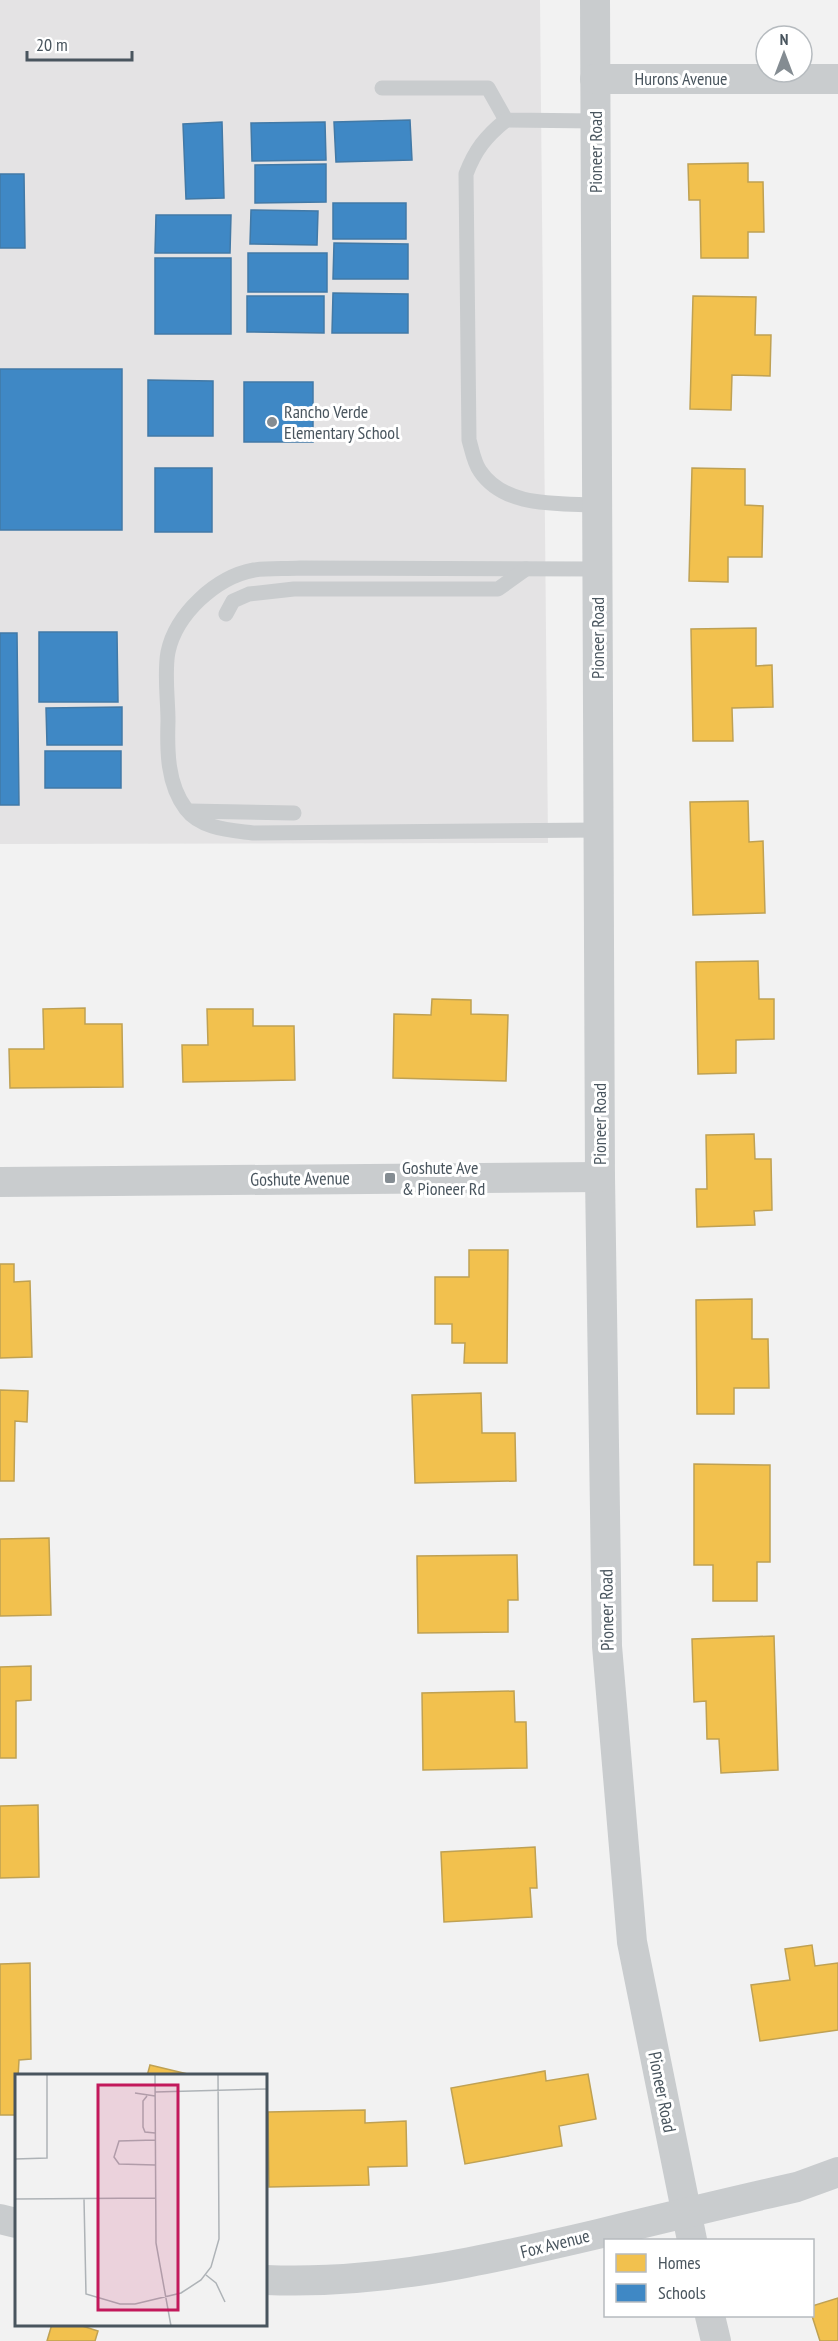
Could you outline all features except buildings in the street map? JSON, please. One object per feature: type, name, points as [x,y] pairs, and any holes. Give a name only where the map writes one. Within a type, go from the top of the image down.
[{"type":"street","name":"Pioneer Road","points":[[595,0],[600,1177],[607,1646],[632,1942],[689,2227]]},
{"type":"street","name":"Hurons Avenue","points":[[595,79],[838,79]]},
{"type":"street","name":"Goshute Avenue","points":[[0,1182],[600,1177]]},
{"type":"street","name":"Fox Avenue","points":[[619,2239],[689,2227],[838,2172]]},
{"type":"street","points":[[0,2218],[15,2223]]},
{"type":"street","name":"Fox Avenue","points":[[267,2280],[311,2282],[374,2277],[484,2262],[604,2242]]},
{"type":"street","points":[[710,2317],[717,2341]]},
{"type":"lane","points":[[382,88],[488,88],[506,120]]},
{"type":"lane","points":[[596,121],[506,120],[475,151],[466,174],[469,440],[478,470],[495,489],[518,498],[597,505]]},
{"type":"lane","points":[[226,614],[233,601],[249,594],[294,589],[498,589],[526,569]]},
{"type":"lane","points":[[597,569],[253,570],[219,584],[197,602],[179,623],[168,652],[167,751],[171,778],[186,810],[215,828],[253,833],[598,830]]},
{"type":"lane","points":[[186,810],[294,813]]},
{"type":"shaded area","name":"Rancho Verde Elementary School","points":[[0,0],[540,0],[548,843],[0,844]]},
{"type":"place","name":"Rancho Verde Elementary School","points":[[272,422]]},
{"type":"place","name":"Goshute Ave & Pioneer Rd","points":[[390,1178]]}]
